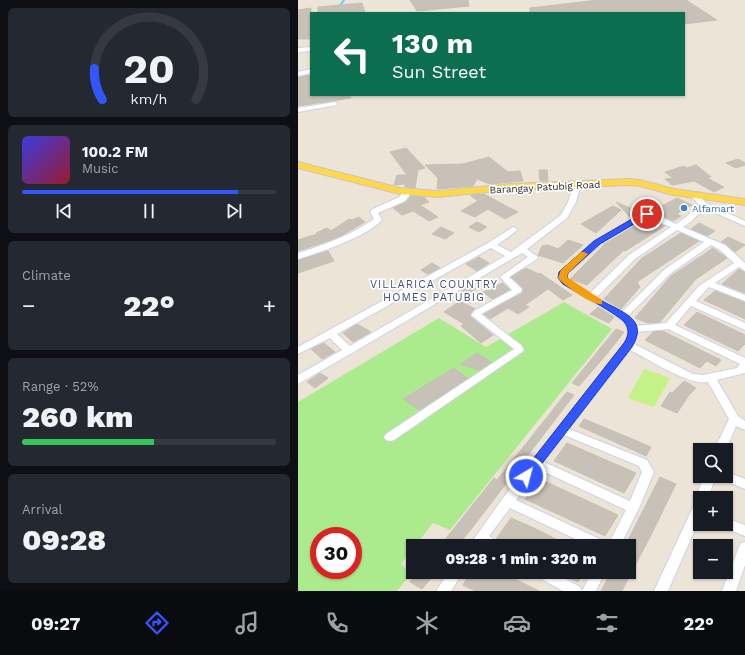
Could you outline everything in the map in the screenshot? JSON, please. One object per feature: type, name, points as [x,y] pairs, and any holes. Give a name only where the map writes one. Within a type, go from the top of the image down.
[{"type":"main road","name":"Barangay Patubig Road","points":[[298,165],[408,192],[438,194],[462,193],[510,186],[640,182],[673,192],[745,202]]},
{"type":"street","points":[[298,50],[310,49]]},
{"type":"street","points":[[298,74],[310,71]]},
{"type":"street","points":[[298,110],[335,104]]},
{"type":"street","points":[[298,380],[522,249],[564,216],[572,202],[577,185]]},
{"type":"street","points":[[298,256],[324,247],[368,226],[378,220],[374,212],[402,200],[408,192]]},
{"type":"street","points":[[694,195],[703,205],[745,224]]},
{"type":"street","points":[[591,297],[632,257],[690,219],[703,205]]},
{"type":"street","points":[[480,539],[536,463],[629,345],[633,335],[631,324],[624,315],[611,309],[566,282],[563,278],[564,272],[597,242],[647,214],[722,247],[742,265],[708,284],[669,326]]},
{"type":"street","points":[[298,351],[492,245],[513,229]]},
{"type":"street","points":[[624,315],[668,270],[710,242]]},
{"type":"street","points":[[492,245],[511,256]]},
{"type":"street","points":[[390,437],[519,350],[518,347],[476,315],[478,312],[518,290],[504,277],[534,257],[522,249]]},
{"type":"street","points":[[708,284],[745,298]]},
{"type":"street","points":[[690,302],[745,328]]},
{"type":"street","points":[[629,345],[691,378],[710,378],[741,371],[745,363],[669,326],[632,329]]},
{"type":"street","points":[[330,333],[349,350]]},
{"type":"street","points":[[710,378],[734,419],[745,426]]},
{"type":"street","points":[[723,443],[734,419]]},
{"type":"street","points":[[562,430],[643,463],[648,472],[633,508],[618,539]]},
{"type":"street","points":[[536,463],[633,508]]},
{"type":"street","points":[[733,479],[745,484]]},
{"type":"street","points":[[507,501],[587,539]]},
{"type":"street","points":[[661,591],[693,523]]},
{"type":"street","points":[[733,527],[745,531]]},
{"type":"street","points":[[729,591],[745,547]]},
{"type":"street","points":[[446,590],[452,579]]},
{"type":"street","points":[[554,579],[575,591]]},
{"type":"street","points":[[589,591],[595,579]]},
{"type":"green space","points":[[564,302],[612,329],[450,530],[433,523],[420,539],[406,539],[406,558],[401,564],[406,569],[407,579],[397,591],[298,591],[298,402],[439,318],[486,347]]},
{"type":"green space","points":[[644,369],[670,378],[654,407],[628,398]]},
{"type":"building","points":[[410,0],[468,0],[469,6],[417,11]]},
{"type":"building","points":[[598,0],[686,0],[717,20],[685,24],[685,12],[530,12],[530,8]]},
{"type":"building","points":[[362,3],[365,12],[318,12],[318,7]]},
{"type":"building","points":[[311,8],[310,39],[298,39],[298,10]]},
{"type":"building","points":[[310,75],[310,96],[350,96],[351,98],[298,106],[298,77]]},
{"type":"building","points":[[406,148],[425,168],[418,170],[415,188],[405,187],[405,184],[394,185],[397,175],[407,175],[390,152]]},
{"type":"building","points":[[489,157],[508,172],[520,171],[523,181],[490,184],[477,179],[473,186],[437,189],[438,178],[425,165],[463,164]]},
{"type":"building","points":[[738,159],[745,163],[745,165],[736,168],[726,163]]},
{"type":"building","points":[[696,165],[711,177],[707,178],[724,187],[714,192],[694,181],[672,185],[665,179],[673,178],[665,172],[684,166],[687,168]]},
{"type":"building","points":[[539,170],[547,170],[548,181],[540,181]]},
{"type":"building","points":[[484,194],[518,212],[505,219],[488,209],[475,217],[461,211],[478,201],[470,195]]},
{"type":"building","points":[[411,196],[424,197],[429,202],[420,205],[438,217],[429,221],[413,211],[402,215],[393,208],[406,202]]},
{"type":"building","points":[[677,198],[692,205],[676,214],[681,216],[673,221],[650,210],[643,211],[631,218],[616,202],[630,208],[644,200],[660,207]]},
{"type":"building","points":[[613,206],[621,210],[596,233],[581,224]]},
{"type":"building","points":[[359,217],[365,222],[337,238],[298,251],[298,240],[317,234],[316,233],[327,228],[331,231],[349,219],[352,220]]},
{"type":"building","points":[[647,219],[665,226],[625,251],[624,250],[587,285],[570,279],[606,243]]},
{"type":"building","points":[[477,222],[487,227],[479,232],[469,227]]},
{"type":"building","points":[[699,223],[715,231],[707,236],[691,229]]},
{"type":"building","points":[[441,227],[454,233],[445,239],[432,234]]},
{"type":"building","points":[[681,233],[699,241],[637,282],[640,287],[621,309],[604,299],[642,258]]},
{"type":"building","points":[[728,237],[745,245],[735,252],[721,242]]},
{"type":"building","points":[[568,240],[583,245],[563,263],[538,255],[542,246],[548,245],[558,249]]},
{"type":"building","points":[[713,248],[727,258],[696,279],[660,322],[648,323],[635,318],[671,276]]},
{"type":"building","points":[[328,251],[334,261],[298,273],[298,260]]},
{"type":"building","points":[[479,257],[489,263],[477,271],[466,264]]},
{"type":"building","points":[[432,263],[440,268],[428,274],[421,270]]},
{"type":"building","points":[[526,268],[539,274],[540,273],[572,295],[563,300],[548,289],[525,305],[529,307],[518,314],[508,308],[490,319],[484,314],[522,293],[522,287],[511,277]]},
{"type":"building","points":[[739,269],[745,272],[745,293],[722,284]]},
{"type":"building","points":[[503,283],[510,290],[492,299],[483,292]]},
{"type":"building","points":[[469,286],[476,289],[468,296],[460,292]]},
{"type":"building","points":[[715,291],[745,302],[745,319],[704,300]]},
{"type":"building","points":[[460,301],[475,309],[470,316],[493,335],[481,343],[461,326],[464,324],[444,312]]},
{"type":"building","points":[[598,307],[614,317],[609,323],[590,314]]},
{"type":"building","points":[[697,312],[745,335],[745,344],[738,351],[684,325]]},
{"type":"building","points":[[357,324],[371,332],[353,342],[343,333]]},
{"type":"building","points":[[616,329],[624,332],[606,355],[579,386],[572,383]]},
{"type":"building","points":[[663,331],[721,360],[716,366],[707,361],[700,368],[645,340],[653,332]]},
{"type":"building","points":[[324,343],[335,352],[322,359],[311,349]]},
{"type":"building","points":[[477,353],[491,362],[480,370],[460,364]]},
{"type":"building","points":[[454,368],[468,378],[419,410],[403,399]]},
{"type":"building","points":[[320,373],[328,378],[315,388],[307,382]]},
{"type":"building","points":[[684,381],[696,388],[689,395],[677,413],[661,406],[670,392],[672,393]]},
{"type":"building","points":[[567,392],[574,395],[463,539],[446,539],[494,478],[497,480]]},
{"type":"building","points":[[584,419],[651,447],[646,456],[579,426]]},
{"type":"building","points":[[567,443],[636,473],[624,493],[554,461]]},
{"type":"building","points":[[660,477],[676,484],[636,564],[636,539],[629,539]]},
{"type":"building","points":[[540,479],[618,515],[605,536],[525,499]]},
{"type":"building","points":[[511,518],[556,539],[496,539]]},
{"type":"building","points":[[413,579],[430,579],[422,589],[410,582]]},
{"type":"building","points":[[466,579],[515,579],[539,591],[475,591],[463,585]]},
{"type":"building","points":[[571,579],[580,579],[578,582]]},
{"type":"building","points":[[607,579],[628,579],[622,591],[601,591]]},
{"type":"waterway","points":[[339,7],[344,0]]},
{"type":"slow traffic","points":[[584,254],[564,272],[563,278],[566,282],[598,302]]},
{"type":"place","name":"Alfamart","points":[[684,208]]},
{"type":"district","name":"VILLARICA COUNTRY HOMES PATUBIG","points":[[434,290]]},
{"type":"route","points":[[526,476],[629,345],[633,335],[631,324],[624,315],[611,309],[566,282],[563,278],[564,272],[597,242],[647,214]]}]
